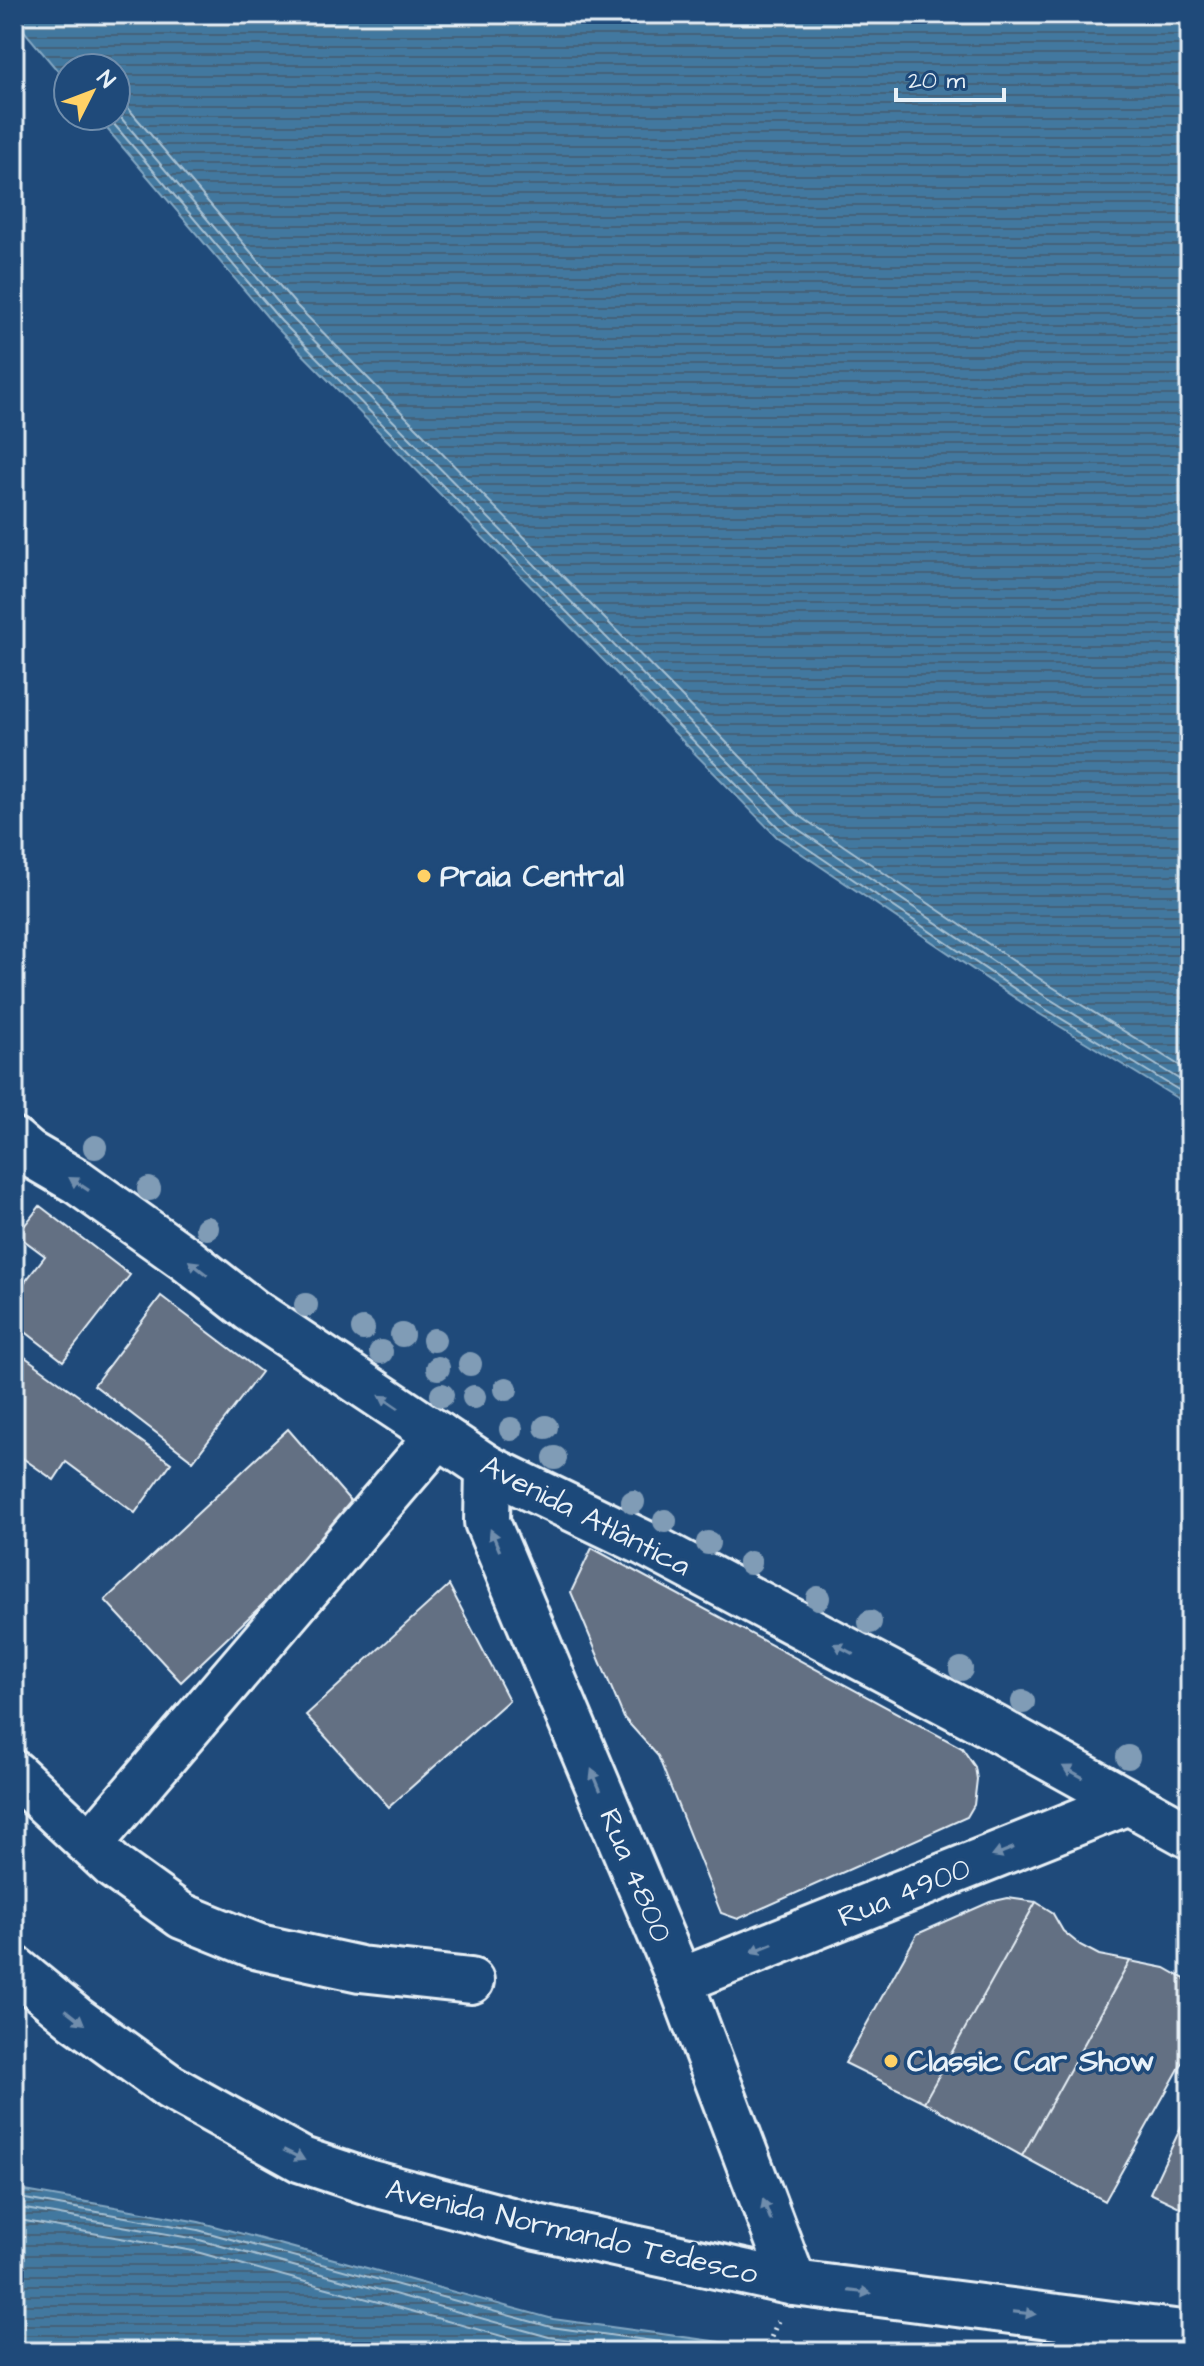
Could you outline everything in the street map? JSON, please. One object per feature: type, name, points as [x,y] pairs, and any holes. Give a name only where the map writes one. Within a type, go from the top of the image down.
[{"type":"main road","name":"Avenida Atlântica","points":[[14,1141],[186,1259],[251,1310],[488,1468],[644,1543],[993,1727],[1190,1836]]},
{"type":"main road","points":[[90,1844],[439,1435]]},
{"type":"main road","name":"Rua 4800","points":[[488,1468],[487,1522],[680,1981],[788,2299]]},
{"type":"main road","points":[[14,1773],[114,1867],[182,1916],[259,1947],[360,1969],[471,1981]]},
{"type":"main road","name":"Rua 4900","points":[[680,1981],[1128,1802]]},
{"type":"main road","name":"Avenida Normando Tedesco","points":[[14,1968],[76,2019],[170,2087],[302,2160],[788,2299],[1190,2334]]},
{"type":"path","points":[[765,2352],[788,2299]]},
{"type":"water","points":[[14,14],[1190,14],[1190,1106],[1030,1008],[777,837],[275,326],[110,132],[132,132],[132,52],[52,52],[52,64],[14,19]]},
{"type":"water","points":[[14,2189],[199,2222],[553,2319],[792,2352],[14,2352]]},
{"type":"pier","points":[[733,2340],[793,2348],[796,2352],[727,2352]]},
{"type":"building","points":[[40,1206],[130,1275],[63,1361],[14,1323],[14,1296],[45,1256],[17,1235]]},
{"type":"building","points":[[161,1296],[261,1372],[193,1461],[94,1385]]},
{"type":"building","points":[[14,1349],[171,1463],[135,1513],[66,1462],[54,1480],[14,1452]]},
{"type":"building","points":[[288,1429],[360,1512],[181,1682],[105,1600]]},
{"type":"building","points":[[592,1548],[962,1748],[975,1767],[977,1779],[974,1805],[967,1817],[738,1919],[721,1913],[658,1756],[624,1718],[571,1592]]},
{"type":"building","points":[[449,1585],[509,1700],[389,1807],[306,1715]]},
{"type":"building","points":[[1008,1898],[1036,1902],[924,2102],[845,2063],[917,1934],[990,1902]]},
{"type":"building","points":[[1036,1902],[1052,1912],[1063,1931],[1080,1945],[1099,1955],[1130,1961],[1022,2156],[924,2102]]},
{"type":"building","points":[[1130,1961],[1165,1968],[1190,1982],[1190,2049],[1105,2201],[1022,2156]]},
{"type":"building","points":[[1190,2108],[1190,2212],[1150,2193]]},
{"type":"place","name":"Praia Central","points":[[424,876]]},
{"type":"place","name":"Classic Car Show","points":[[891,2061]]}]
